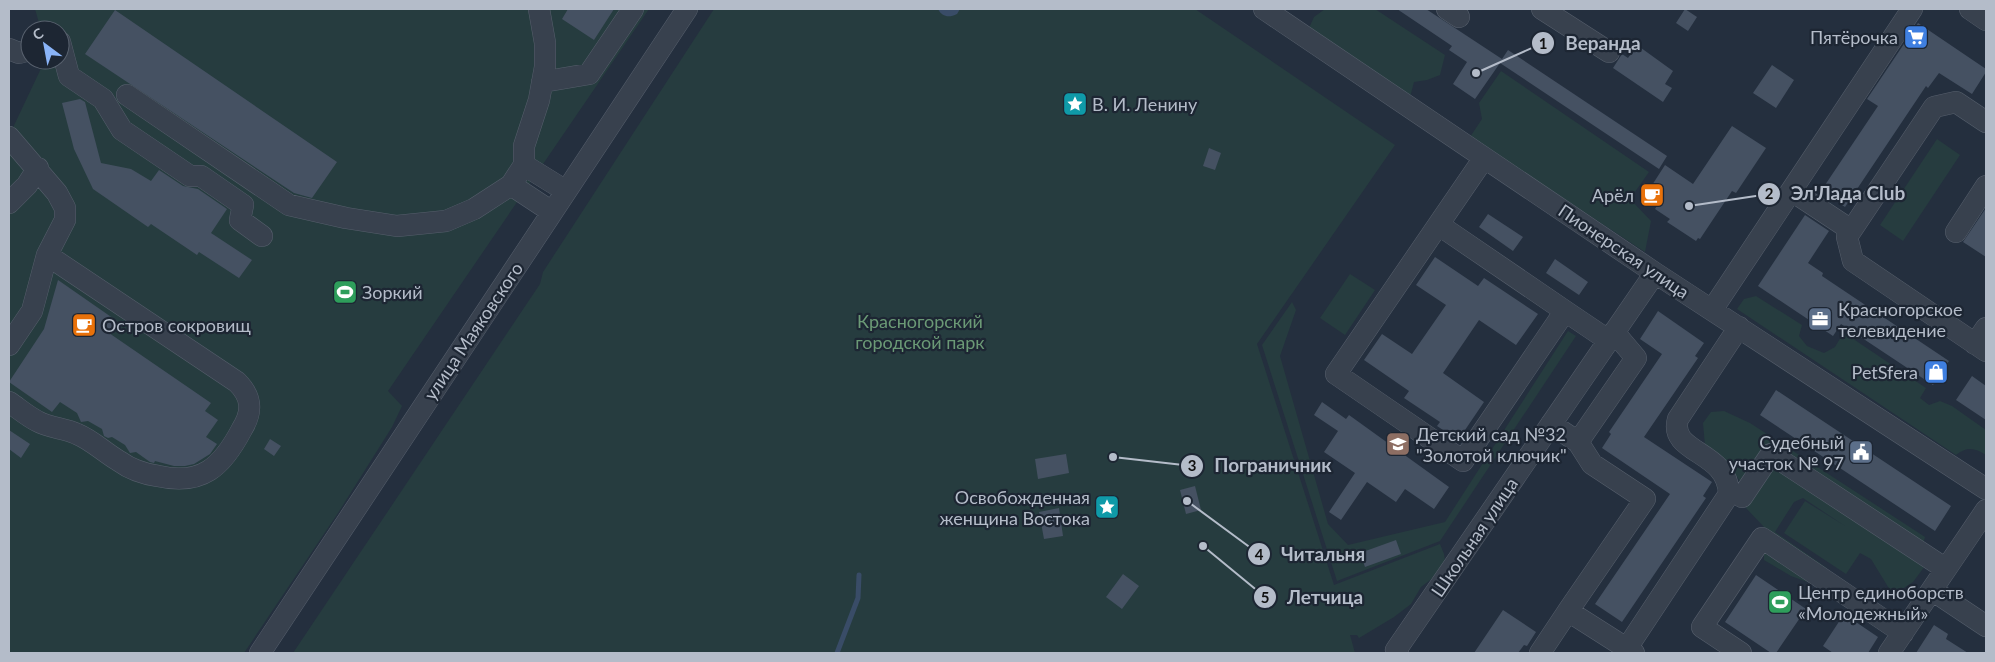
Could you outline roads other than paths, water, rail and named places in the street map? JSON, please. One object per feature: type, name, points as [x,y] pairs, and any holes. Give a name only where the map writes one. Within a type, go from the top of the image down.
[{"type":"street","points":[[127,95],[289,205],[346,218],[397,226],[446,221],[474,209],[511,184],[524,165],[524,146],[539,100],[545,67],[545,43],[539,9]]},
{"type":"street","points":[[542,82],[589,74],[633,9]]},
{"type":"street","name":"улица Маяковского","points":[[260,653],[687,9]]},
{"type":"street","name":"Пионерская улица","points":[[1264,9],[1286,15],[1484,158],[1655,273],[1986,489]]},
{"type":"street","points":[[1542,9],[1609,52]]},
{"type":"street","points":[[1712,310],[1912,9]]},
{"type":"street","points":[[1970,9],[1986,20]]},
{"type":"street","points":[[67,70],[69,76],[103,99],[122,130],[190,176],[201,176],[243,205],[240,220],[262,236]]},
{"type":"street","points":[[1983,341],[1852,261],[1846,237],[1934,107],[1956,102],[1985,118]]},
{"type":"street","points":[[9,137],[38,168],[57,193],[65,208],[65,220],[47,256],[32,311],[9,345]]},
{"type":"street","points":[[1484,158],[1336,374],[1463,461],[1565,311]]},
{"type":"street","points":[[524,165],[566,191]]},
{"type":"street","points":[[9,202],[27,185],[38,168]]},
{"type":"street","points":[[511,184],[552,212]]},
{"type":"street","points":[[1956,232],[1986,186]]},
{"type":"street","points":[[1792,190],[1851,230]]},
{"type":"street","points":[[1438,225],[1565,311],[1611,336],[1636,358],[1578,442]]},
{"type":"street","points":[[9,402],[38,422],[77,434],[130,468],[151,475],[181,480],[195,478],[210,470],[228,453],[244,427],[249,411],[249,400],[245,390],[237,382],[47,256]]},
{"type":"street","name":"Школьная улица","points":[[1398,653],[1396,650],[1655,273]]},
{"type":"street","points":[[1568,611],[1630,651],[1729,494],[1729,484],[1720,468],[1682,442],[1677,435],[1675,427],[1678,419],[1739,327]]},
{"type":"street","points":[[1540,653],[1645,499],[1592,464],[1578,442],[1551,424]]},
{"type":"street","points":[[1742,497],[1771,454],[1946,569]]},
{"type":"street","points":[[1889,653],[1986,510]]},
{"type":"street","points":[[1741,653],[1702,627],[1762,538],[1903,633]]},
{"type":"street","points":[[1932,590],[1986,626]]},
{"type":"water","points":[[938,9],[960,9],[957,14],[949,16],[942,14]]},
{"type":"waterway","points":[[837,653],[858,598],[859,575]]},
{"type":"place","name":"Пятёрочка","points":[[1916,37]]},
{"type":"place","name":"Веранда","points":[[1476,73]]},
{"type":"place","name":"В. И. Ленину","points":[[1075,104]]},
{"type":"place","name":"Арёл","points":[[1652,195]]},
{"type":"place","name":"Эл'Лада Club","points":[[1689,206]]},
{"type":"place","name":"Зоркий","points":[[345,292]]},
{"type":"place","name":"Красногорское телевидение","points":[[1820,319]]},
{"type":"place","name":"Остров сокровищ","points":[[84,325]]},
{"type":"place","name":"PetSfera","points":[[1936,372]]},
{"type":"place","name":"Детский сад №32 \"Золотой ключик\"","points":[[1398,444]]},
{"type":"place","name":"Судебный участок № 97","points":[[1861,452]]},
{"type":"place","name":"Пограничник","points":[[1113,457]]},
{"type":"place","name":"Читальня","points":[[1187,501]]},
{"type":"place","name":"Освобожденная женщина Востока","points":[[1107,507]]},
{"type":"place","name":"Летчица","points":[[1203,546]]},
{"type":"place","name":"Центр единоборств «Молодежный»","points":[[1780,602]]},
{"type":"park label","name":"Красногорский городской парк","points":[[920,331]]}]
